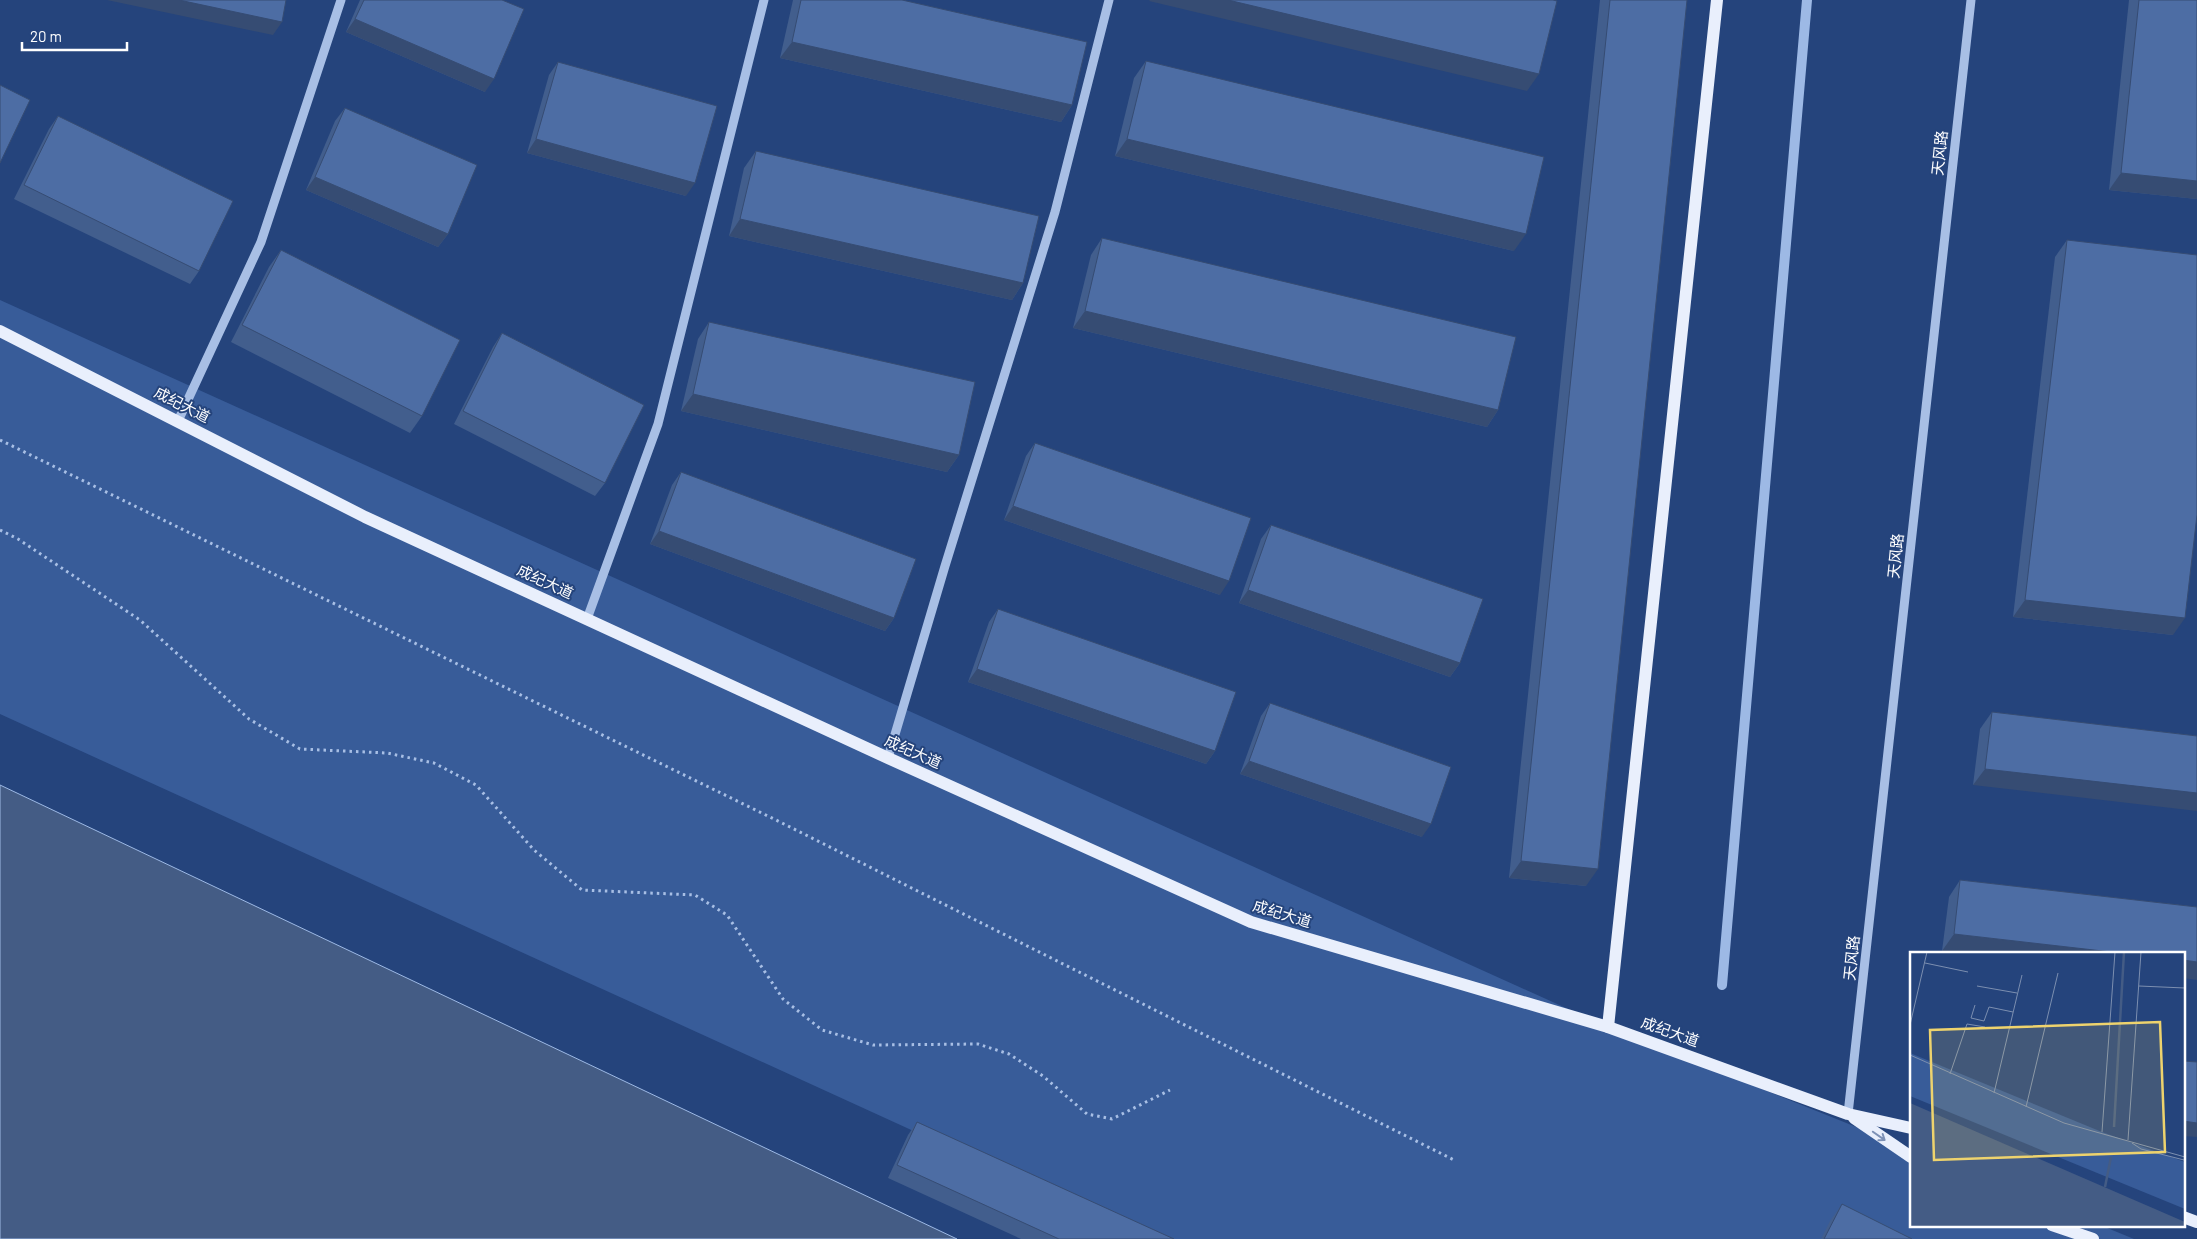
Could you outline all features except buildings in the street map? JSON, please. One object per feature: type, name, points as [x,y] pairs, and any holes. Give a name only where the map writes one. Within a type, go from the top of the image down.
[{"type":"main road","points":[[1608,1027],[1717,0]]},
{"type":"main road","name":"成纪大道","points":[[0,331],[365,517],[888,758],[1251,922],[1608,1027],[1848,1114],[1910,1128]]},
{"type":"main road","name":"成纪大道","points":[[1848,1114],[1910,1156]]},
{"type":"main road","points":[[2184,1217],[2197,1222]]},
{"type":"main road","points":[[2055,1226],[2093,1239]]},
{"type":"street","points":[[178,421],[261,242],[341,0]]},
{"type":"street","points":[[587,619],[658,424],[764,0]]},
{"type":"street","points":[[888,758],[944,566],[1055,212],[1109,0]]},
{"type":"street","name":"天风路","points":[[1848,1114],[1971,0]]},
{"type":"path","points":[[0,440],[785,825],[1456,1161]]},
{"type":"path","points":[[0,530],[18,539],[140,620],[249,720],[300,749],[387,753],[434,762],[476,785],[534,850],[582,890],[695,896],[719,910],[727,915],[783,999],[822,1030],[874,1045],[978,1044],[1009,1054],[1043,1076],[1087,1114],[1112,1119],[1170,1090]]},
{"type":"shaded area","points":[[0,300],[1608,1027],[1910,1149],[1910,1226],[2102,1226],[2134,1239],[1150,1239],[0,714]]},
{"type":"shaded area","points":[[0,785],[957,1239],[0,1239]]},
{"type":"waterway","points":[[1722,985],[1807,0]]}]
